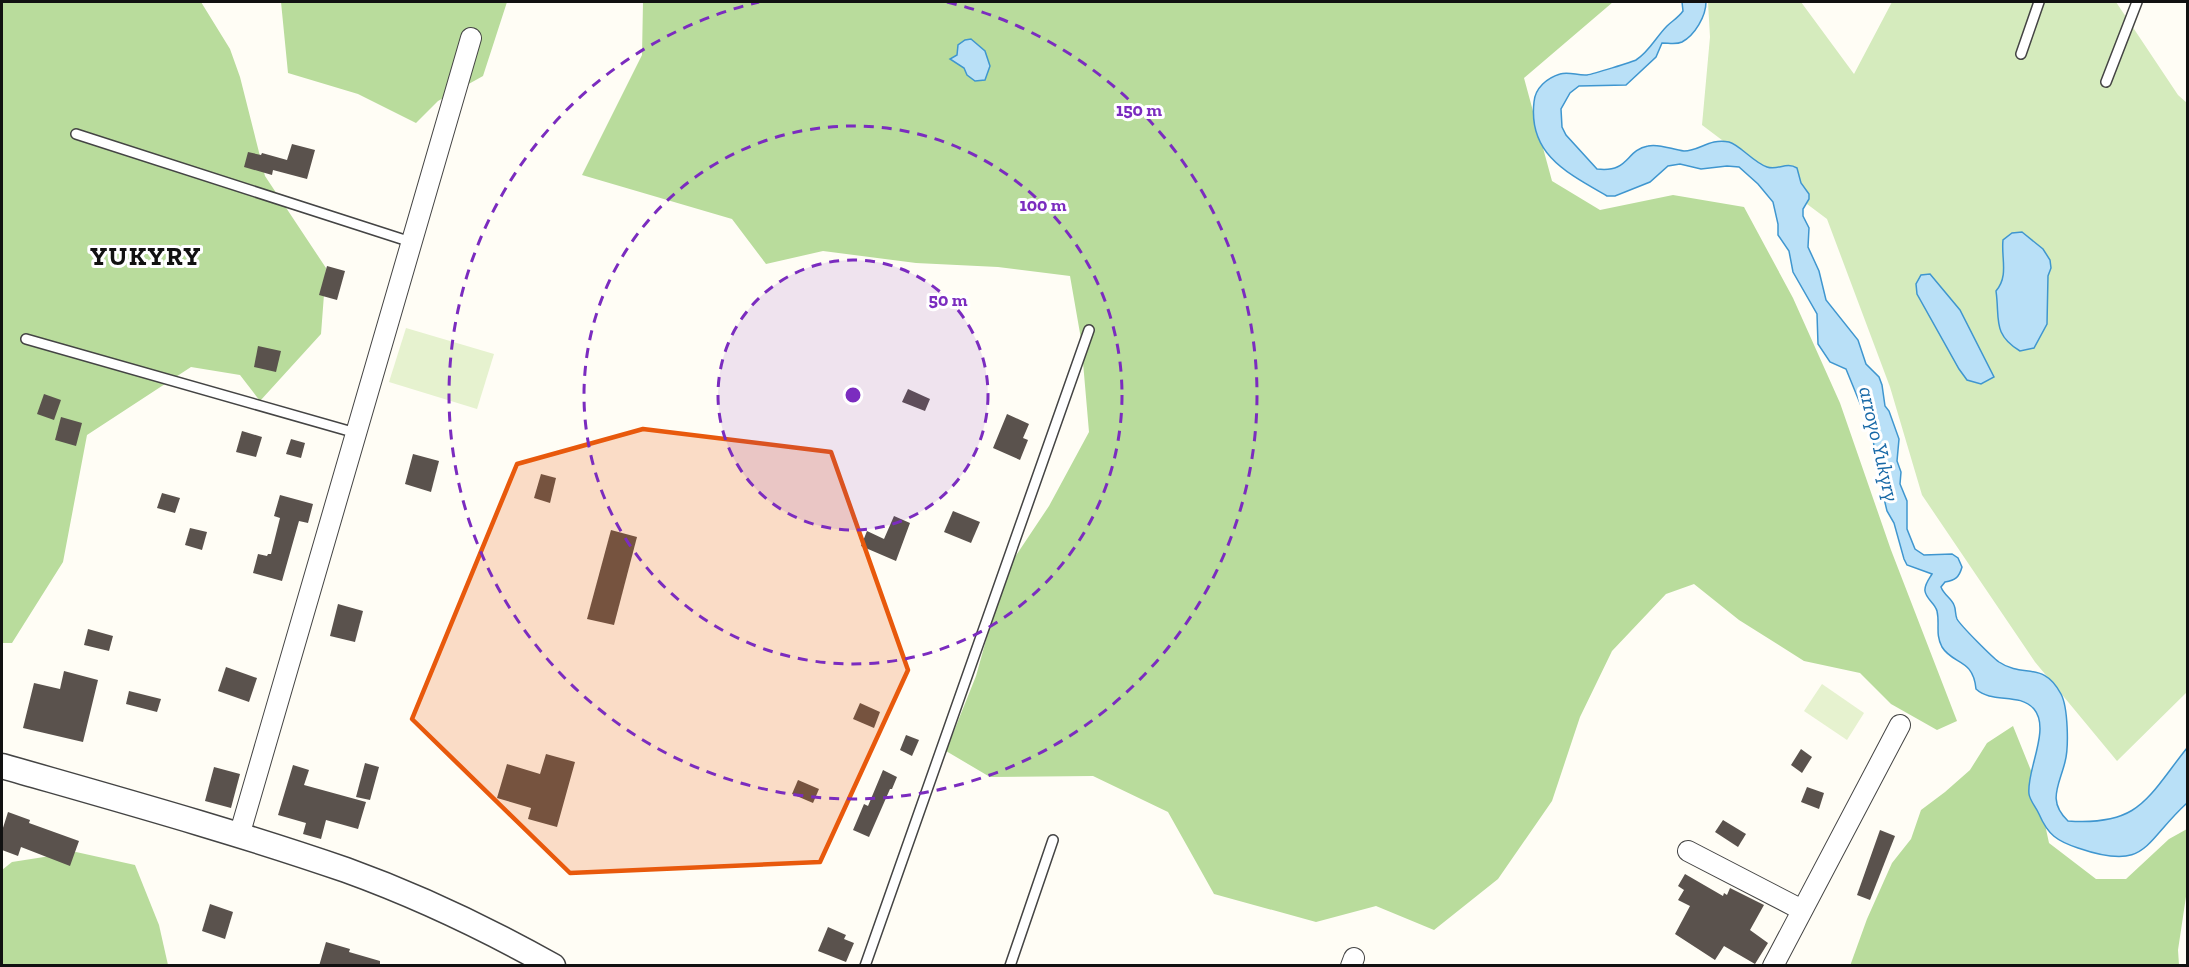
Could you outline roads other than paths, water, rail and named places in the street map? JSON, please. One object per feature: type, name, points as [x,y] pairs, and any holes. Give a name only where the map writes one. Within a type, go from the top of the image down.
[{"type":"street","points":[[239,836],[471,38]]},
{"type":"street","points":[[1773,966],[1900,725]]},
{"type":"street","points":[[2,766],[239,836],[348,871],[438,908],[553,966]]},
{"type":"street","points":[[1688,851],[1802,910]]},
{"type":"lane","points":[[2021,54],[2039,2]]},
{"type":"lane","points":[[2106,82],[2137,2]]},
{"type":"lane","points":[[76,134],[411,242]]},
{"type":"lane","points":[[865,966],[1089,330]]},
{"type":"lane","points":[[26,339],[356,433]]},
{"type":"lane","points":[[1010,966],[1053,840]]},
{"type":"water","name":"arroyo Yukyry","points":[[1682,2],[1706,2],[1702,19],[1691,35],[1680,43],[1662,43],[1656,57],[1626,85],[1579,86],[1570,93],[1561,109],[1562,127],[1566,135],[1597,169],[1616,168],[1641,148],[1652,145],[1684,151],[1722,141],[1738,146],[1767,167],[1789,165],[1797,168],[1801,183],[1809,194],[1809,199],[1803,209],[1803,216],[1809,228],[1808,247],[1819,271],[1826,300],[1858,340],[1866,364],[1879,377],[1885,406],[1899,439],[1897,461],[1901,472],[1900,484],[1907,501],[1907,529],[1915,549],[1924,555],[1952,554],[1958,558],[1962,567],[1958,576],[1945,582],[1941,587],[1954,605],[1956,617],[1960,623],[1999,662],[2008,667],[2040,673],[2054,684],[2061,694],[2065,708],[2067,737],[2065,762],[2056,800],[2062,814],[2068,821],[2092,821],[2111,819],[2127,813],[2151,794],[2187,748],[2187,803],[2142,850],[2132,855],[2118,857],[2101,855],[2064,843],[2050,832],[2042,821],[2029,794],[2039,739],[2039,717],[2028,704],[2013,699],[1990,696],[1976,689],[1974,679],[1967,667],[1946,653],[1942,647],[1937,611],[1925,591],[1932,574],[1907,565],[1904,559],[1894,523],[1887,511],[1875,461],[1873,435],[1846,369],[1830,362],[1818,344],[1817,314],[1793,272],[1789,251],[1778,235],[1773,202],[1758,184],[1739,167],[1701,169],[1680,164],[1668,166],[1650,182],[1615,196],[1607,196],[1565,170],[1544,149],[1537,135],[1534,120],[1535,97],[1542,84],[1560,74],[1587,75],[1636,60],[1683,11]]},
{"type":"water","points":[[971,39],[985,51],[990,66],[985,80],[975,81],[967,75],[964,68],[950,59],[957,55],[958,45]]},
{"type":"water","points":[[2022,232],[2043,249],[2050,260],[2051,268],[2048,276],[2047,324],[2034,348],[2020,351],[2011,345],[2001,332],[1996,291],[2003,273],[2003,240],[2012,233]]},
{"type":"water","points":[[1930,274],[1960,310],[1994,377],[1981,384],[1967,380],[1959,369],[1917,294],[1916,284],[1921,275]]},
{"type":"district","name":"YUKYRY","points":[[146,256]]}]
